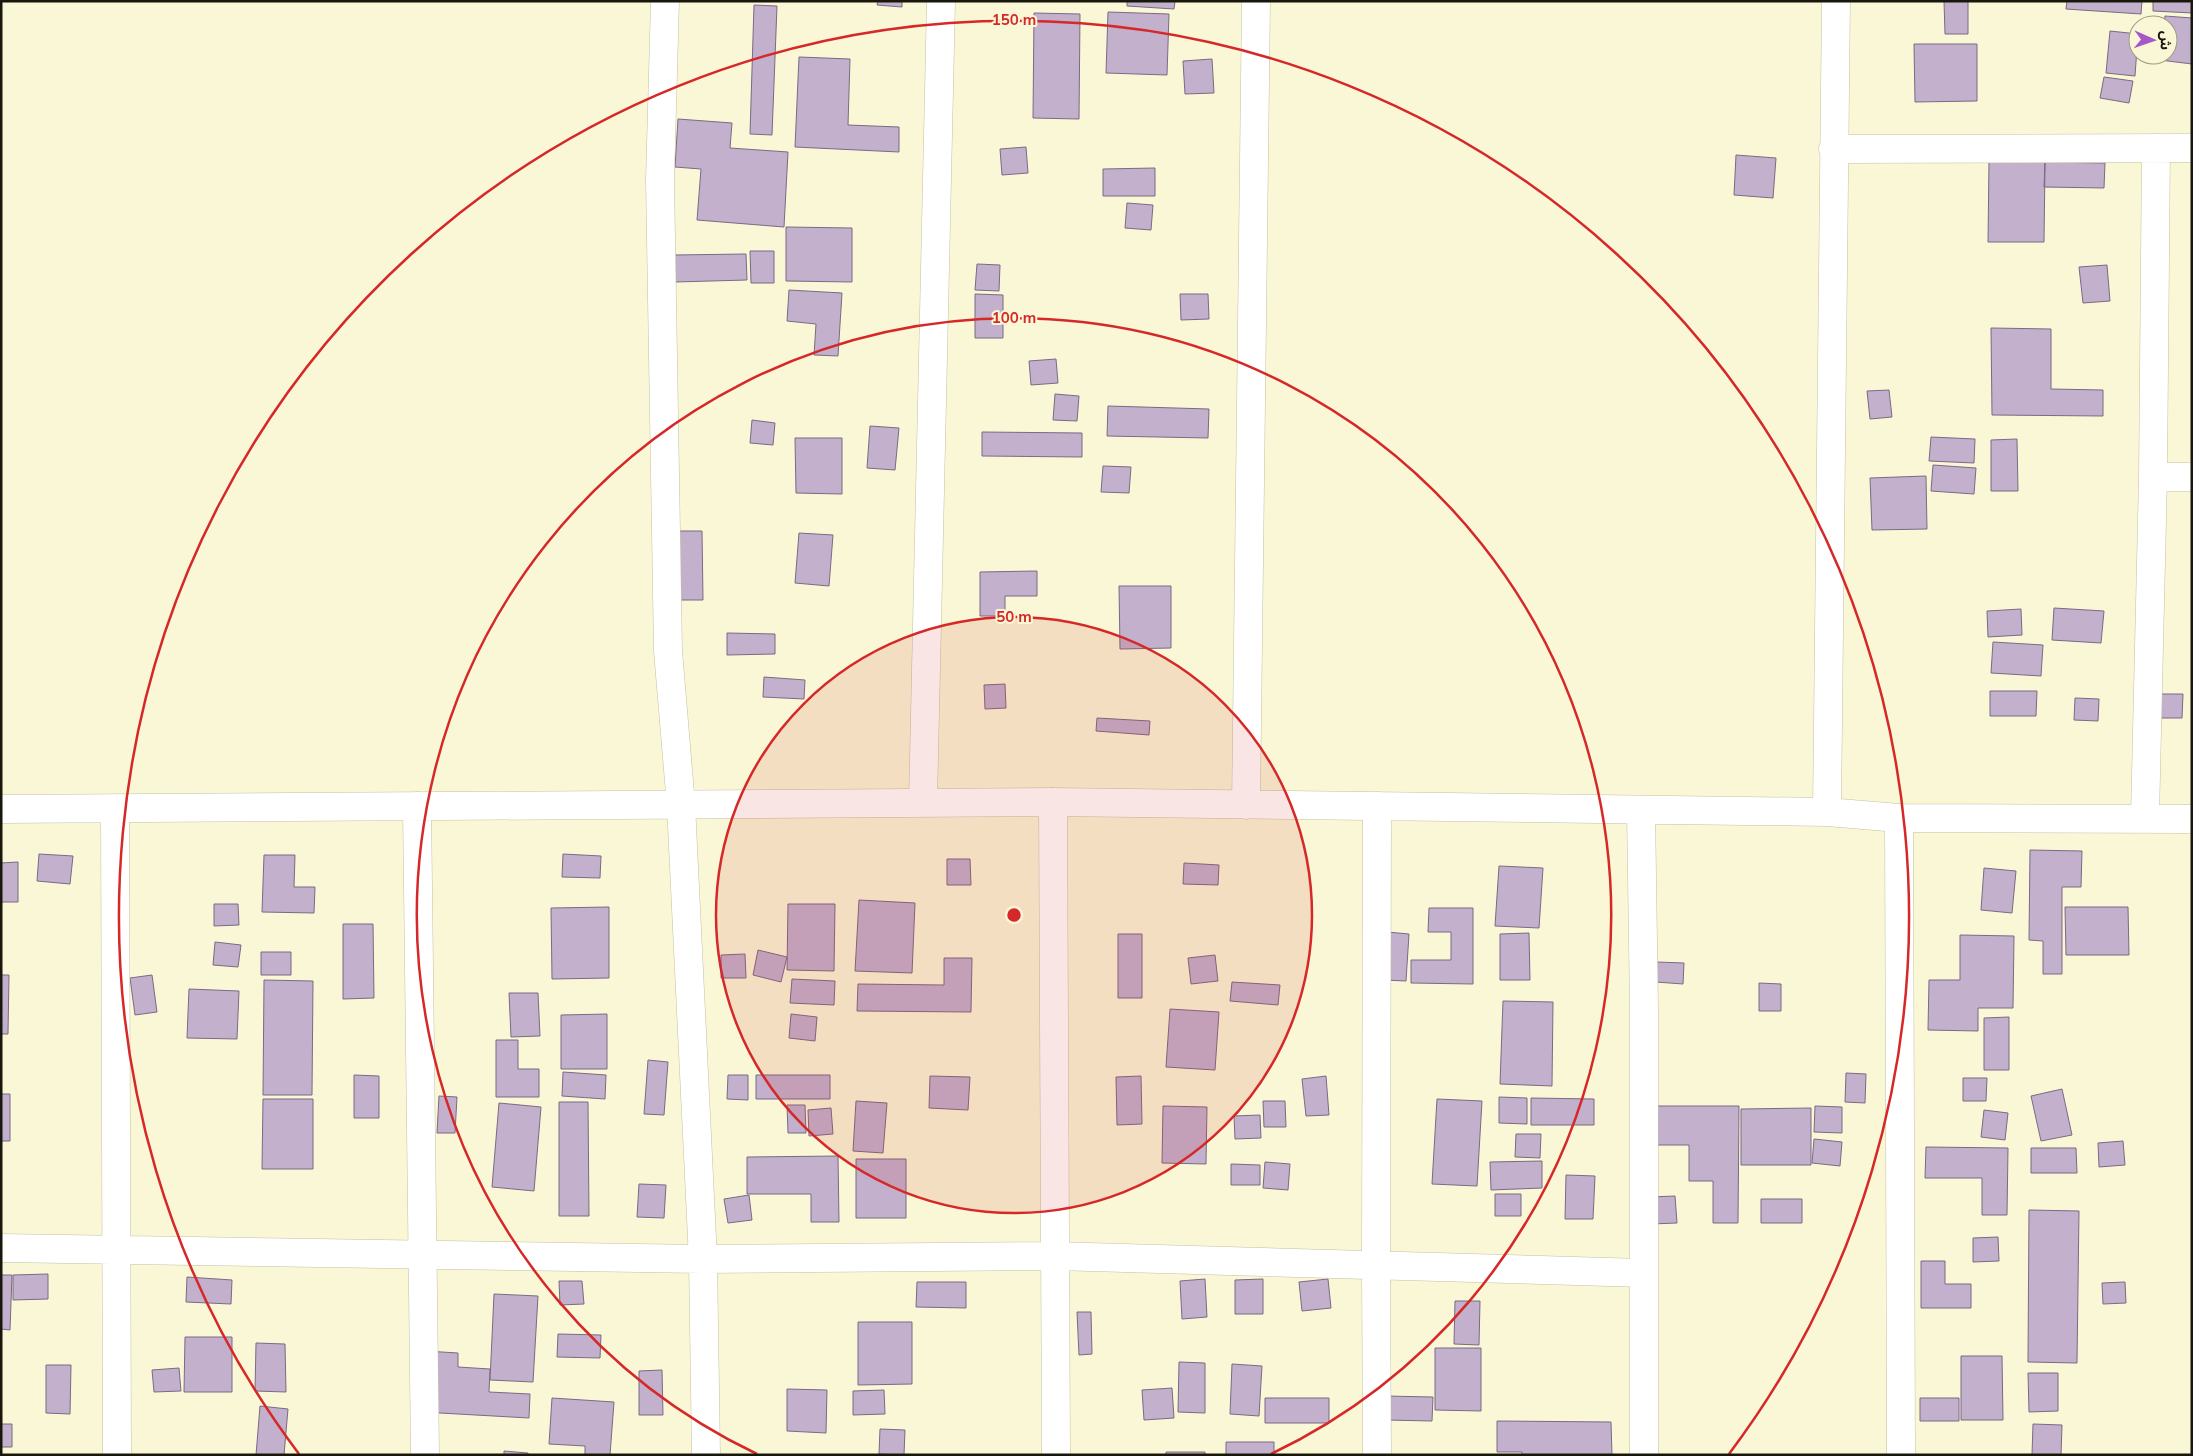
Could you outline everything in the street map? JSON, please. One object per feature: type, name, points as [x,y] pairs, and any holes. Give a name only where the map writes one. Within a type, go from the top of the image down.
[{"type":"street","points":[[665,1],[660,180],[668,651],[681,805],[703,1259],[706,1455]]},
{"type":"street","points":[[923,803],[941,1]]},
{"type":"street","points":[[1246,805],[1256,1]]},
{"type":"street","points":[[1827,812],[1836,1]]},
{"type":"street","points":[[2145,818],[2153,477],[2156,148]]},
{"type":"street","points":[[1833,149],[2192,148]]},
{"type":"street","points":[[2153,477],[2192,477]]},
{"type":"street","points":[[1053,802],[1056,1455]]},
{"type":"street","points":[[1,809],[1053,802],[1827,812],[1900,818],[2192,819]]},
{"type":"street","points":[[417,806],[425,1455]]},
{"type":"street","points":[[1377,806],[1377,1455]]},
{"type":"street","points":[[115,808],[117,1455]]},
{"type":"street","points":[[1641,810],[1644,1008],[1644,1455]]},
{"type":"street","points":[[1900,818],[1901,1455]]},
{"type":"street","points":[[1,1248],[703,1259],[1055,1256],[1643,1273]]},
{"type":"building","points":[[878,1],[902,1],[902,7],[877,5]]},
{"type":"building","points":[[1127,1],[1175,1],[1174,9],[1127,6]]},
{"type":"building","points":[[1944,1],[1968,1],[1968,34],[1945,34]]},
{"type":"building","points":[[2067,1],[2142,1],[2141,14],[2066,9]]},
{"type":"building","points":[[2153,1],[2192,1],[2192,13],[2153,11]]},
{"type":"building","points":[[754,5],[777,6],[772,135],[750,134]]},
{"type":"building","points":[[1108,12],[1169,14],[1167,75],[1106,73]]},
{"type":"building","points":[[1034,13],[1080,14],[1079,119],[1033,118]]},
{"type":"building","points":[[2178,17],[2192,18],[2192,64],[2178,62]]},
{"type":"building","points":[[2110,31],[2128,33],[2128,65],[2136,65],[2135,76],[2106,73]]},
{"type":"building","points":[[1914,44],[1977,44],[1977,101],[1915,102]]},
{"type":"building","points":[[799,57],[850,59],[848,125],[899,127],[899,152],[795,147]]},
{"type":"building","points":[[1212,59],[1214,93],[1185,94],[1183,61]]},
{"type":"building","points":[[2104,77],[2133,81],[2129,103],[2100,98]]},
{"type":"building","points":[[678,119],[732,123],[730,148],[788,152],[784,227],[697,220],[701,169],[675,167]]},
{"type":"building","points":[[1026,147],[1028,173],[1002,175],[1000,149]]},
{"type":"building","points":[[1736,155],[1776,158],[1773,198],[1734,195]]},
{"type":"building","points":[[1989,161],[2045,162],[2044,242],[1988,242]]},
{"type":"building","points":[[2045,162],[2105,163],[2104,188],[2044,187]]},
{"type":"building","points":[[1155,168],[1155,196],[1103,196],[1103,169]]},
{"type":"building","points":[[1127,203],[1153,205],[1151,230],[1125,228]]},
{"type":"building","points":[[786,227],[852,228],[852,282],[786,281]]},
{"type":"building","points":[[750,251],[774,251],[774,283],[751,283]]},
{"type":"building","points":[[746,254],[747,280],[675,282],[674,255]]},
{"type":"building","points":[[977,264],[1000,265],[999,291],[975,290]]},
{"type":"building","points":[[2107,265],[2110,301],[2083,303],[2079,267]]},
{"type":"building","points":[[789,290],[842,293],[838,356],[814,355],[816,324],[787,321]]},
{"type":"building","points":[[975,294],[1003,295],[1003,338],[975,338]]},
{"type":"building","points":[[1180,294],[1208,294],[1209,319],[1181,320]]},
{"type":"building","points":[[1991,328],[2051,329],[2051,389],[2103,390],[2103,416],[1992,415]]},
{"type":"building","points":[[1056,359],[1058,383],[1031,385],[1029,361]]},
{"type":"building","points":[[1889,390],[1892,417],[1870,419],[1867,391]]},
{"type":"building","points":[[1055,394],[1079,396],[1077,421],[1053,420]]},
{"type":"building","points":[[1108,406],[1209,409],[1208,438],[1107,436]]},
{"type":"building","points":[[752,420],[775,423],[773,445],[750,443]]},
{"type":"building","points":[[870,426],[899,428],[895,470],[867,468]]},
{"type":"building","points":[[982,432],[1082,433],[1082,457],[982,456]]},
{"type":"building","points":[[1931,437],[1975,439],[1974,463],[1929,461]]},
{"type":"building","points":[[795,438],[842,438],[842,494],[796,493]]},
{"type":"building","points":[[2017,439],[2018,491],[1991,491],[1991,440]]},
{"type":"building","points":[[1933,465],[1976,468],[1974,494],[1931,491]]},
{"type":"building","points":[[1103,466],[1131,467],[1129,493],[1101,492]]},
{"type":"building","points":[[1926,476],[1927,529],[1872,530],[1870,478]]},
{"type":"building","points":[[678,531],[702,531],[703,600],[678,600]]},
{"type":"building","points":[[799,533],[833,535],[829,586],[795,583]]},
{"type":"building","points":[[1037,571],[1037,596],[1005,596],[1005,616],[980,616],[980,572]]},
{"type":"building","points":[[1119,586],[1171,586],[1171,648],[1120,649]]},
{"type":"building","points":[[2054,608],[2104,611],[2101,643],[2052,640]]},
{"type":"building","points":[[2021,609],[2022,635],[1988,637],[1987,611]]},
{"type":"building","points":[[727,633],[775,634],[775,654],[727,655]]},
{"type":"building","points":[[1993,642],[2043,645],[2041,676],[1991,673]]},
{"type":"building","points":[[764,677],[805,680],[804,699],[763,697]]},
{"type":"building","points":[[1005,684],[1006,708],[985,709],[984,685]]},
{"type":"building","points":[[1990,691],[2037,691],[2036,716],[1990,716]]},
{"type":"building","points":[[2159,694],[2183,694],[2182,718],[2159,718]]},
{"type":"building","points":[[2075,698],[2099,699],[2098,721],[2074,720]]},
{"type":"building","points":[[1097,718],[1150,721],[1149,735],[1096,731]]},
{"type":"building","points":[[2030,850],[2082,851],[2081,887],[2062,887],[2062,974],[2043,974],[2043,941],[2029,940]]},
{"type":"building","points":[[39,854],[73,856],[70,884],[37,881]]},
{"type":"building","points":[[563,854],[601,856],[600,878],[562,877]]},
{"type":"building","points":[[264,855],[295,855],[294,887],[315,887],[314,913],[262,912]]},
{"type":"building","points":[[947,859],[970,859],[971,885],[947,885]]},
{"type":"building","points":[[18,862],[18,902],[1,902],[1,863]]},
{"type":"building","points":[[1184,863],[1219,865],[1218,885],[1183,884]]},
{"type":"building","points":[[1499,866],[1543,868],[1539,928],[1495,926]]},
{"type":"building","points":[[1984,868],[2016,871],[2012,913],[1981,910]]},
{"type":"building","points":[[859,900],[915,903],[912,973],[855,971]]},
{"type":"building","points":[[214,904],[238,904],[239,925],[214,926]]},
{"type":"building","points":[[788,904],[835,904],[834,971],[787,970]]},
{"type":"building","points":[[609,907],[609,978],[552,979],[551,908]]},
{"type":"building","points":[[2065,907],[2128,907],[2129,955],[2066,955]]},
{"type":"building","points":[[1429,908],[1473,908],[1473,984],[1411,983],[1411,960],[1451,960],[1451,932],[1428,932]]},
{"type":"building","points":[[343,924],[373,924],[374,998],[343,999]]},
{"type":"building","points":[[1387,932],[1409,934],[1406,981],[1384,980]]},
{"type":"building","points":[[1529,933],[1530,980],[1500,980],[1500,934]]},
{"type":"building","points":[[1118,934],[1142,934],[1142,998],[1118,998]]},
{"type":"building","points":[[1960,935],[2014,936],[2013,1008],[1978,1008],[1978,1031],[1928,1030],[1929,980],[1960,980]]},
{"type":"building","points":[[215,942],[241,945],[238,967],[213,965]]},
{"type":"building","points":[[758,950],[787,957],[781,982],[753,975]]},
{"type":"building","points":[[261,952],[291,952],[291,975],[261,975]]},
{"type":"building","points":[[745,954],[746,978],[721,978],[721,955]]},
{"type":"building","points":[[1215,955],[1218,981],[1191,984],[1188,958]]},
{"type":"building","points":[[944,958],[972,958],[971,1012],[857,1011],[858,984],[944,985]]},
{"type":"building","points":[[1657,962],[1684,963],[1683,984],[1656,982]]},
{"type":"building","points":[[1,975],[9,975],[8,1034],[1,1034]]},
{"type":"building","points":[[152,975],[157,1012],[135,1015],[130,978]]},
{"type":"building","points":[[792,979],[835,981],[834,1005],[790,1003]]},
{"type":"building","points":[[264,980],[313,981],[312,1095],[263,1095]]},
{"type":"building","points":[[1232,982],[1280,985],[1278,1005],[1230,1001]]},
{"type":"building","points":[[1759,983],[1781,984],[1781,1011],[1759,1011]]},
{"type":"building","points":[[189,989],[239,991],[237,1039],[187,1038]]},
{"type":"building","points":[[509,993],[538,993],[540,1036],[511,1037]]},
{"type":"building","points":[[1503,1001],[1553,1002],[1552,1086],[1500,1084]]},
{"type":"building","points":[[1170,1009],[1219,1012],[1215,1070],[1166,1067]]},
{"type":"building","points":[[607,1014],[607,1069],[561,1069],[561,1015]]},
{"type":"building","points":[[791,1014],[817,1017],[815,1041],[789,1038]]},
{"type":"building","points":[[2009,1017],[2009,1070],[1984,1070],[1984,1018]]},
{"type":"building","points":[[496,1040],[518,1040],[518,1069],[539,1069],[539,1097],[496,1097]]},
{"type":"building","points":[[648,1060],[668,1062],[664,1115],[644,1114]]},
{"type":"building","points":[[563,1072],[606,1075],[605,1099],[562,1096]]},
{"type":"building","points":[[1846,1073],[1866,1074],[1865,1103],[1845,1102]]},
{"type":"building","points":[[354,1075],[379,1076],[379,1118],[354,1118]]},
{"type":"building","points":[[728,1075],[748,1075],[748,1100],[727,1099]]},
{"type":"building","points":[[756,1075],[830,1075],[830,1099],[756,1099]]},
{"type":"building","points":[[930,1076],[970,1077],[968,1110],[929,1108]]},
{"type":"building","points":[[1141,1076],[1142,1124],[1117,1125],[1116,1077]]},
{"type":"building","points":[[1326,1076],[1329,1115],[1306,1116],[1302,1079]]},
{"type":"building","points":[[1963,1078],[1987,1078],[1986,1101],[1963,1101]]},
{"type":"building","points":[[2062,1089],[2072,1135],[2041,1141],[2031,1096]]},
{"type":"building","points":[[1,1094],[10,1094],[10,1141],[1,1141]]},
{"type":"building","points":[[439,1096],[457,1097],[455,1133],[437,1133]]},
{"type":"building","points":[[1499,1097],[1527,1098],[1527,1124],[1499,1123]]},
{"type":"building","points":[[1531,1098],[1594,1099],[1594,1125],[1531,1125]]},
{"type":"building","points":[[263,1099],[313,1099],[313,1169],[262,1169]]},
{"type":"building","points":[[1437,1099],[1482,1101],[1477,1186],[1432,1184]]},
{"type":"building","points":[[856,1101],[887,1103],[883,1153],[853,1151]]},
{"type":"building","points":[[1263,1101],[1285,1101],[1286,1127],[1264,1127]]},
{"type":"building","points":[[559,1102],[588,1102],[589,1216],[559,1216]]},
{"type":"building","points":[[499,1103],[541,1107],[534,1191],[492,1187]]},
{"type":"building","points":[[787,1105],[805,1105],[806,1133],[788,1133]]},
{"type":"building","points":[[1163,1106],[1207,1107],[1206,1164],[1162,1163]]},
{"type":"building","points":[[1652,1106],[1739,1106],[1738,1223],[1713,1223],[1713,1181],[1689,1181],[1689,1145],[1651,1145]]},
{"type":"building","points":[[1815,1106],[1842,1107],[1842,1133],[1814,1132]]},
{"type":"building","points":[[831,1108],[833,1134],[809,1136],[808,1110]]},
{"type":"building","points":[[1811,1108],[1811,1165],[1741,1165],[1741,1109]]},
{"type":"building","points":[[1984,1110],[2008,1113],[2005,1140],[1981,1137]]},
{"type":"building","points":[[1260,1115],[1261,1138],[1235,1139],[1234,1116]]},
{"type":"building","points":[[1516,1134],[1541,1134],[1540,1158],[1515,1157]]},
{"type":"building","points":[[1814,1139],[1842,1142],[1840,1166],[1812,1163]]},
{"type":"building","points":[[2123,1141],[2125,1165],[2099,1167],[2098,1143]]},
{"type":"building","points":[[1926,1147],[2008,1148],[2007,1215],[1982,1215],[1982,1178],[1925,1178]]},
{"type":"building","points":[[2031,1148],[2076,1148],[2077,1173],[2031,1173]]},
{"type":"building","points":[[838,1156],[839,1222],[811,1222],[811,1194],[747,1194],[747,1157]]},
{"type":"building","points":[[856,1159],[906,1159],[906,1218],[856,1218]]},
{"type":"building","points":[[1542,1161],[1542,1188],[1491,1190],[1490,1162]]},
{"type":"building","points":[[1265,1162],[1290,1164],[1288,1190],[1263,1188]]},
{"type":"building","points":[[1231,1164],[1260,1165],[1260,1185],[1231,1185]]},
{"type":"building","points":[[1566,1175],[1595,1176],[1593,1219],[1565,1219]]},
{"type":"building","points":[[639,1184],[666,1185],[664,1218],[637,1217]]},
{"type":"building","points":[[1495,1194],[1521,1194],[1521,1216],[1495,1216]]},
{"type":"building","points":[[749,1195],[752,1220],[728,1223],[724,1199]]},
{"type":"building","points":[[1675,1196],[1677,1223],[1651,1224],[1650,1197]]},
{"type":"building","points":[[1761,1199],[1802,1199],[1802,1223],[1761,1223]]},
{"type":"building","points":[[2029,1210],[2079,1211],[2077,1363],[2028,1362]]},
{"type":"building","points":[[1998,1237],[1999,1261],[1973,1262],[1973,1238]]},
{"type":"building","points":[[1921,1261],[1945,1261],[1945,1284],[1971,1284],[1971,1308],[1921,1308]]},
{"type":"building","points":[[48,1274],[48,1299],[13,1300],[13,1275]]},
{"type":"building","points":[[1,1275],[12,1275],[10,1330],[1,1329]]},
{"type":"building","points":[[187,1277],[232,1280],[231,1304],[186,1302]]},
{"type":"building","points":[[1205,1279],[1207,1317],[1182,1319],[1180,1281]]},
{"type":"building","points":[[1263,1279],[1263,1314],[1235,1314],[1235,1280]]},
{"type":"building","points":[[1328,1279],[1331,1308],[1302,1311],[1299,1282]]},
{"type":"building","points":[[559,1281],[582,1281],[584,1304],[560,1305]]},
{"type":"building","points":[[917,1282],[966,1282],[966,1308],[916,1307]]},
{"type":"building","points":[[2125,1282],[2126,1303],[2103,1304],[2102,1283]]},
{"type":"building","points":[[494,1294],[538,1296],[533,1382],[490,1380]]},
{"type":"building","points":[[1455,1301],[1480,1301],[1479,1345],[1454,1344]]},
{"type":"building","points":[[1077,1312],[1091,1312],[1092,1354],[1079,1355]]},
{"type":"building","points":[[858,1322],[912,1322],[912,1384],[858,1385]]},
{"type":"building","points":[[558,1334],[601,1335],[600,1358],[557,1357]]},
{"type":"building","points":[[185,1337],[232,1337],[232,1392],[184,1392]]},
{"type":"building","points":[[256,1343],[285,1344],[286,1392],[255,1391]]},
{"type":"building","points":[[1435,1348],[1481,1348],[1481,1411],[1435,1410]]},
{"type":"building","points":[[426,1351],[458,1353],[458,1367],[490,1369],[489,1392],[530,1394],[529,1418],[422,1412]]},
{"type":"building","points":[[1961,1356],[2002,1356],[2003,1420],[1961,1420]]},
{"type":"building","points":[[1179,1362],[1205,1363],[1205,1413],[1178,1412]]},
{"type":"building","points":[[1232,1364],[1262,1366],[1259,1416],[1230,1414]]},
{"type":"building","points":[[46,1365],[71,1365],[70,1414],[46,1413]]},
{"type":"building","points":[[179,1368],[181,1391],[154,1392],[152,1370]]},
{"type":"building","points":[[662,1370],[663,1415],[639,1415],[639,1371]]},
{"type":"building","points":[[2028,1373],[2058,1373],[2058,1411],[2029,1412]]},
{"type":"building","points":[[1172,1388],[1174,1418],[1144,1420],[1142,1390]]},
{"type":"building","points":[[787,1389],[827,1390],[826,1433],[787,1431]]},
{"type":"building","points":[[884,1390],[885,1414],[853,1415],[853,1391]]},
{"type":"building","points":[[1386,1396],[1433,1397],[1432,1421],[1386,1420]]},
{"type":"building","points":[[552,1398],[614,1402],[610,1455],[585,1455],[585,1446],[549,1444]]},
{"type":"building","points":[[1265,1398],[1329,1398],[1329,1423],[1265,1423]]},
{"type":"building","points":[[1920,1398],[1959,1398],[1959,1421],[1920,1421]]},
{"type":"building","points":[[260,1406],[288,1409],[284,1455],[256,1455]]},
{"type":"building","points":[[1497,1421],[1611,1422],[1612,1455],[1522,1455],[1522,1452],[1497,1452]]},
{"type":"building","points":[[1,1424],[12,1424],[12,1447],[1,1447]]},
{"type":"building","points":[[2033,1424],[2062,1425],[2061,1455],[2032,1455]]},
{"type":"building","points":[[880,1429],[905,1430],[904,1455],[879,1454]]},
{"type":"building","points":[[1226,1442],[1274,1442],[1274,1455],[1226,1455]]},
{"type":"building","points":[[504,1451],[528,1453],[528,1455],[504,1455]]},
{"type":"building","points":[[1166,1452],[1205,1452],[1205,1455],[1166,1455]]}]
